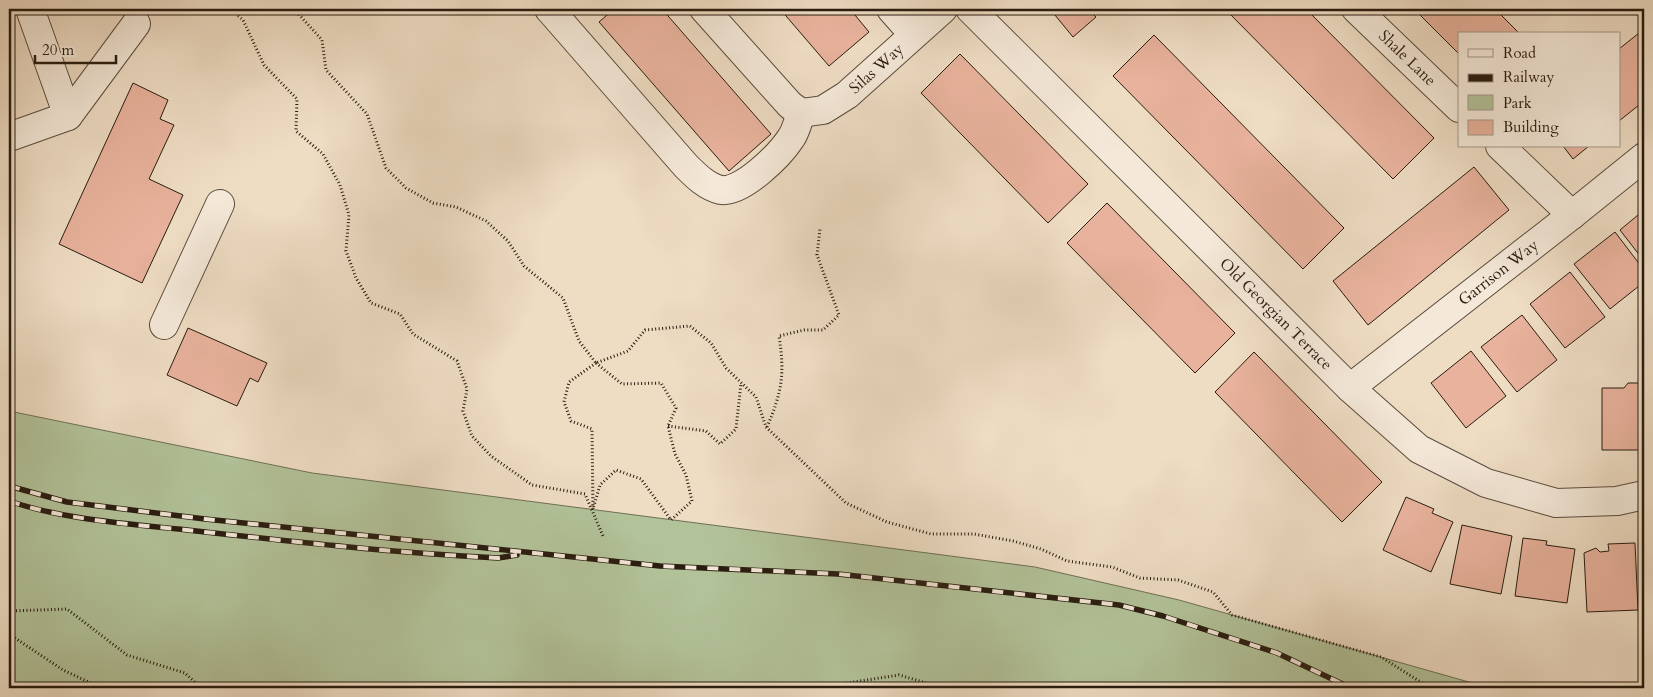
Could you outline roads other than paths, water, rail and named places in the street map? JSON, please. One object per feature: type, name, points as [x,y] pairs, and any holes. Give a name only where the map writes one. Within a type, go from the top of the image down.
[{"type":"street","points":[[30,9],[68,116]]},
{"type":"street","points":[[549,9],[686,166],[699,179],[719,189],[728,190],[757,174],[778,156],[792,137],[801,113],[790,105],[704,9]]},
{"type":"street","points":[[891,9],[913,34]]},
{"type":"street","name":"Silas Way","points":[[801,113],[823,110],[847,95],[943,9]]},
{"type":"street","name":"Old Georgian Terrace","points":[[970,9],[1350,388],[1419,449],[1486,483],[1556,503],[1617,501],[1644,495]]},
{"type":"street","name":"Shale Lane","points":[[1356,9],[1458,107]]},
{"type":"street","points":[[9,137],[68,116],[136,24]]},
{"type":"street","points":[[1502,148],[1572,216]]},
{"type":"street","name":"Garrison Way","points":[[1350,388],[1572,216],[1644,157]]},
{"type":"street","points":[[164,325],[220,204]]},
{"type":"railway","points":[[9,486],[67,502],[205,519],[660,566],[838,574],[1119,605],[1163,616],[1277,653],[1351,688]]},
{"type":"railway","points":[[9,501],[55,513],[125,524],[422,553],[498,558],[517,555]]}]
